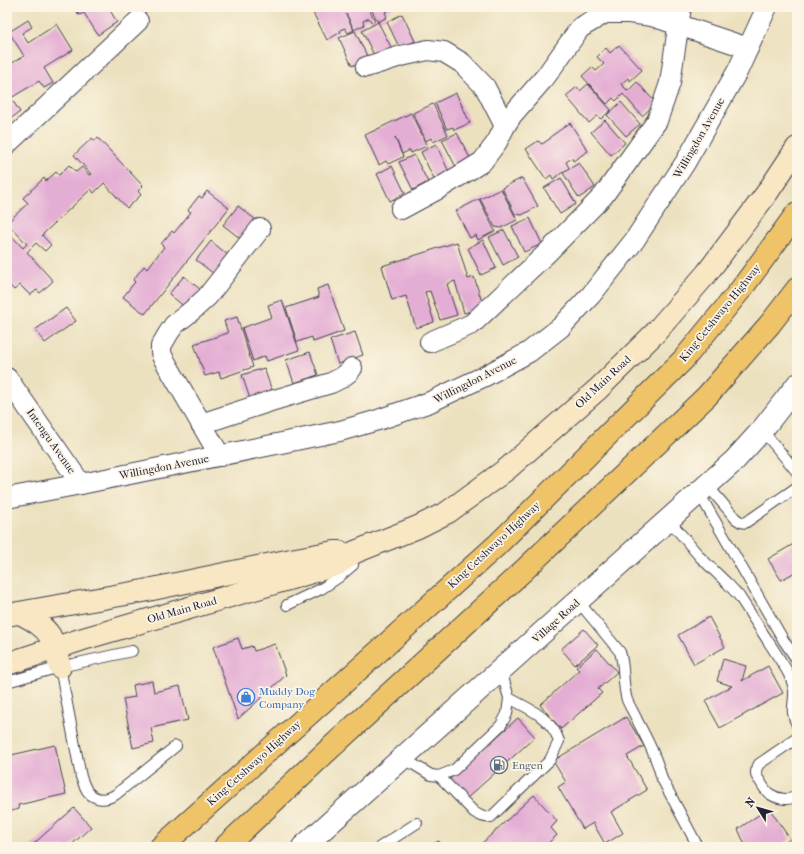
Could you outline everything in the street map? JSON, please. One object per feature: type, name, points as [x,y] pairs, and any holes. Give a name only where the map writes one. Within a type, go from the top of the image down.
[{"type":"highway","name":"King Cetshwayo Highway","points":[[161,847],[497,545],[683,360],[742,288],[797,213]]},
{"type":"highway","points":[[225,847],[325,752],[523,571],[707,396],[770,324],[797,289]]},
{"type":"main road","name":"Old Main Road","points":[[7,664],[57,658],[336,565],[364,549],[418,527],[448,512],[507,469],[598,389],[654,334],[707,273],[767,193],[797,148]]},
{"type":"main road","name":"Old Main Road","points":[[13,614],[143,591],[296,559],[334,552],[364,549]]},
{"type":"main road","points":[[13,614],[40,625],[51,638],[57,658]]},
{"type":"street","name":"Willingdon Avenue","points":[[7,498],[340,431],[430,402],[485,376],[529,352],[561,327],[591,295],[634,241],[685,164],[738,70],[767,7]]},
{"type":"street","points":[[401,209],[438,189],[482,162],[497,142],[512,115],[546,76],[580,28],[604,13],[680,16],[748,48]]},
{"type":"street","points":[[430,342],[472,324],[547,253],[603,196],[656,121],[670,83],[680,16]]},
{"type":"street","points":[[7,144],[138,21]]},
{"type":"street","points":[[366,67],[401,56],[428,50],[444,52],[462,64],[485,87],[505,126]]},
{"type":"street","points":[[220,456],[162,356],[161,346],[174,325],[195,308],[215,288],[260,229]]},
{"type":"street","points":[[202,424],[331,383],[341,378],[352,368]]},
{"type":"street","name":"Intengu Avenue","points":[[7,378],[81,484]]},
{"type":"street","name":"Village Road","points":[[303,847],[734,462],[762,430],[797,385]]},
{"type":"lane","points":[[762,430],[797,472]]},
{"type":"lane","points":[[703,489],[736,519],[745,524],[797,487]]},
{"type":"lane","points":[[703,489],[784,641],[797,660]]},
{"type":"lane","points":[[669,520],[700,557],[739,596],[786,669],[793,681],[794,691],[792,705],[793,714],[797,725]]},
{"type":"lane","points":[[287,605],[321,589],[339,577],[356,563],[364,549]]},
{"type":"lane","points":[[578,601],[620,652],[625,691],[628,702],[652,749],[662,779],[695,841],[696,847]]},
{"type":"lane","points":[[7,682],[57,658],[132,651]]},
{"type":"lane","points":[[57,658],[81,777],[87,791],[92,795],[100,799],[110,798],[116,795],[176,746]]},
{"type":"lane","points":[[403,758],[431,775],[440,776],[454,770],[501,725],[507,714],[509,698],[501,670]]},
{"type":"lane","points":[[440,776],[474,812],[481,816],[491,817],[550,760],[559,740],[556,733],[550,724],[538,714],[509,698]]},
{"type":"lane","points":[[797,738],[759,764],[756,769],[756,774],[764,789],[770,794],[778,798],[786,799],[795,798],[797,796]]},
{"type":"lane","points":[[380,847],[417,823]]},
{"type":"building","points":[[74,7],[108,7],[117,22],[98,35],[84,13],[79,15]]},
{"type":"building","points":[[315,7],[368,7],[375,21],[372,23],[369,18],[363,21],[364,25],[348,33],[345,28],[340,30],[341,32],[327,40],[311,9]]},
{"type":"building","points":[[370,7],[395,7],[385,12],[387,17],[378,22]]},
{"type":"building","points":[[402,14],[415,41],[400,49],[387,22]]},
{"type":"building","points":[[28,20],[32,27],[22,33],[28,43],[57,24],[73,50],[44,68],[53,83],[44,88],[39,81],[11,98],[20,112],[10,119],[7,113],[7,66],[24,56],[9,32]]},
{"type":"building","points":[[378,22],[392,49],[375,57],[362,31]]},
{"type":"building","points":[[355,31],[368,58],[352,66],[339,38]]},
{"type":"building","points":[[619,45],[642,70],[630,81],[628,78],[621,84],[628,91],[637,82],[656,103],[642,116],[623,94],[616,101],[613,98],[607,104],[582,76],[592,67],[596,71],[604,64],[597,57],[606,48],[610,53]]},
{"type":"building","points":[[588,84],[611,110],[601,119],[597,116],[589,123],[566,96],[577,87],[580,91]]},
{"type":"building","points":[[456,93],[470,123],[454,130],[453,127],[447,129],[435,103]]},
{"type":"building","points":[[621,102],[640,124],[626,136],[607,115]]},
{"type":"building","points":[[433,104],[448,135],[433,142],[431,138],[426,141],[413,113]]},
{"type":"building","points":[[411,113],[427,146],[411,153],[410,150],[402,154],[395,137],[403,157],[388,164],[386,161],[379,165],[365,135]]},
{"type":"building","points":[[605,120],[625,143],[611,155],[591,132]]},
{"type":"building","points":[[570,123],[588,151],[573,161],[572,158],[566,162],[569,168],[553,179],[551,175],[546,179],[526,149],[538,141],[542,144]]},
{"type":"building","points":[[457,133],[471,160],[456,167],[442,140]]},
{"type":"building","points":[[92,138],[94,141],[98,138],[143,186],[138,191],[141,195],[127,208],[104,183],[94,193],[91,189],[42,235],[51,245],[45,251],[36,243],[27,252],[53,281],[40,293],[37,290],[30,295],[20,285],[14,290],[7,283],[7,231],[23,248],[27,244],[7,223],[28,203],[23,198],[44,178],[46,181],[56,172],[59,175],[69,165],[76,172],[82,167],[89,175],[91,174],[74,155]]},
{"type":"building","points":[[436,144],[449,172],[434,179],[421,152]]},
{"type":"building","points":[[414,155],[428,182],[413,190],[399,162]]},
{"type":"building","points":[[579,163],[595,187],[579,198],[563,173]]},
{"type":"building","points":[[392,166],[405,193],[390,201],[377,174]]},
{"type":"building","points":[[522,178],[538,206],[522,215],[515,214],[502,188]]},
{"type":"building","points":[[561,178],[576,204],[560,214],[544,188]]},
{"type":"building","points":[[501,189],[517,220],[501,228],[495,227],[480,199]]},
{"type":"building","points":[[207,191],[229,208],[145,314],[123,297],[135,282],[133,280],[144,266],[147,269],[164,247],[161,244],[172,231],[174,233],[191,212],[188,210],[199,196],[202,198]]},
{"type":"building","points":[[479,199],[495,231],[478,240],[476,235],[470,238],[456,211]]},
{"type":"building","points":[[238,206],[256,220],[241,239],[223,225]]},
{"type":"building","points":[[530,218],[542,244],[524,252],[512,226]]},
{"type":"building","points":[[504,230],[518,257],[503,265],[489,237]]},
{"type":"building","points":[[483,240],[496,268],[481,275],[468,248]]},
{"type":"building","points":[[211,241],[228,255],[214,274],[196,260]]},
{"type":"building","points":[[457,242],[468,279],[474,277],[484,308],[464,313],[455,281],[447,284],[457,315],[440,320],[430,291],[425,292],[434,322],[416,328],[406,296],[392,300],[382,266]]},
{"type":"building","points":[[184,276],[201,290],[186,308],[169,294]]},
{"type":"building","points":[[328,285],[344,331],[313,342],[312,337],[297,342],[286,308],[319,297],[317,289]]},
{"type":"building","points":[[282,300],[299,350],[267,361],[265,356],[253,361],[242,328],[272,317],[268,305]]},
{"type":"building","points":[[66,308],[76,321],[45,343],[35,330]]},
{"type":"building","points":[[237,317],[253,367],[221,378],[219,372],[205,376],[194,344],[228,333],[224,321]]},
{"type":"building","points":[[355,332],[363,355],[338,364],[330,340]]},
{"type":"building","points":[[310,352],[318,375],[294,383],[286,360]]},
{"type":"building","points":[[264,368],[272,391],[250,399],[242,375]]},
{"type":"building","points":[[797,542],[797,571],[781,580],[768,559]]},
{"type":"building","points":[[709,617],[725,647],[694,664],[678,635]]},
{"type":"building","points":[[584,629],[598,645],[575,665],[561,649]]},
{"type":"building","name":"Muddy Dog Company","points":[[238,638],[242,649],[252,646],[254,651],[275,644],[286,675],[238,719],[213,647]]},
{"type":"building","points":[[597,649],[617,672],[598,689],[602,693],[561,729],[540,705],[579,670],[576,667]]},
{"type":"building","points":[[723,659],[746,666],[742,681],[768,666],[783,693],[720,728],[705,701],[732,686],[717,681]]},
{"type":"building","points":[[152,681],[154,692],[180,686],[188,720],[151,728],[154,743],[133,748],[123,699],[135,697],[133,685]]},
{"type":"building","points":[[626,717],[644,746],[627,756],[647,790],[611,812],[623,833],[605,844],[593,823],[583,829],[558,787],[566,782],[553,761]]},
{"type":"building","points":[[518,718],[535,737],[466,799],[449,780]]},
{"type":"building","points":[[55,745],[66,794],[18,805],[19,809],[7,812],[7,756]]},
{"type":"building","points":[[534,795],[557,821],[551,828],[557,835],[544,847],[479,846]]},
{"type":"building","points":[[74,808],[91,827],[69,847],[30,847]]},
{"type":"building","points":[[769,808],[790,839],[780,847],[746,847],[738,829]]},
{"type":"building","points":[[439,841],[441,847],[425,847]]},
{"type":"place","name":"Muddy Dog Company","points":[[246,697]]},
{"type":"place","name":"Engen","points":[[499,765]]}]
